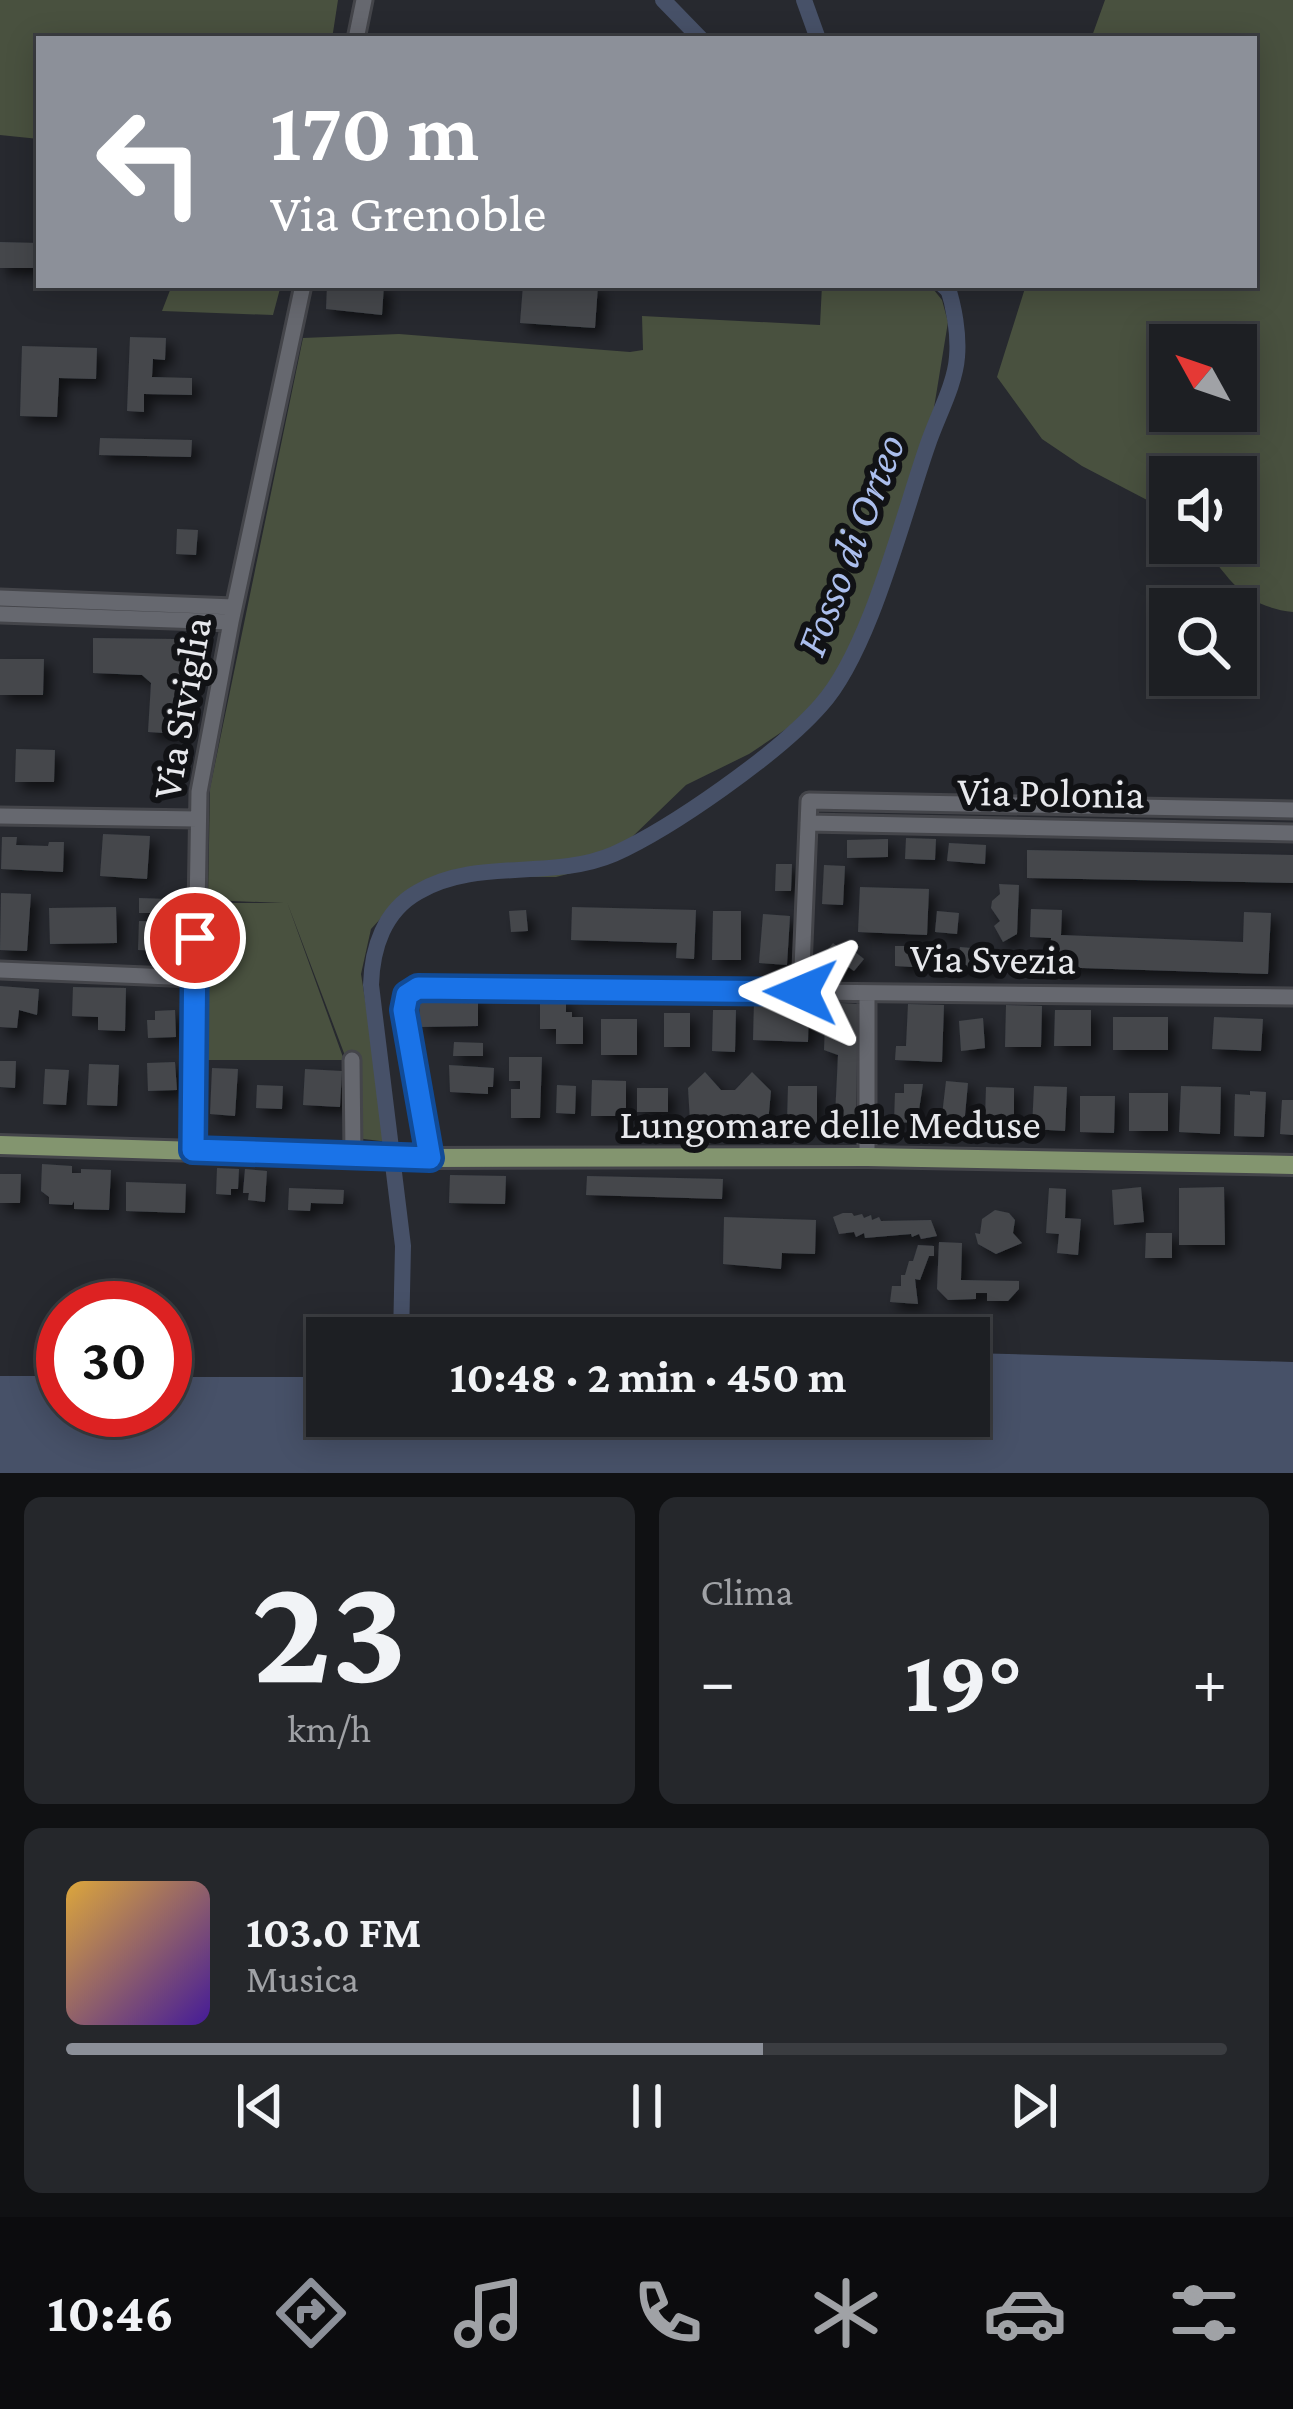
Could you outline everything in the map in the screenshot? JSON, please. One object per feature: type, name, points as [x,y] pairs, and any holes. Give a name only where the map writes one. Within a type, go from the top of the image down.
[{"type":"main road","name":"Lungomare delle Meduse","points":[[0,1144],[426,1158],[867,1156],[1293,1165]]},
{"type":"street","points":[[357,36],[364,0]]},
{"type":"street","name":"Via Siviglia","points":[[193,1150],[197,819],[203,767],[302,288]]},
{"type":"street","points":[[0,598],[232,614]]},
{"type":"street","points":[[0,614],[232,614]]},
{"type":"street","name":"Via Polonia","points":[[1293,810],[809,801],[808,823],[1293,833]]},
{"type":"street","points":[[0,816],[197,819]]},
{"type":"street","points":[[801,992],[808,823]]},
{"type":"street","points":[[0,970],[194,978]]},
{"type":"street","name":"Via Svezia","points":[[426,1158],[404,1010],[407,995],[421,988],[1293,997]]},
{"type":"street","points":[[867,993],[867,1156]]},
{"type":"street","points":[[352,1060],[360,1155]]},
{"type":"green space","points":[[0,0],[338,0],[332,36],[36,36],[36,139],[0,135]]},
{"type":"green space","points":[[1105,0],[1293,0],[1293,612],[1257,601],[1257,588],[1240,588],[1218,564],[1257,564],[1257,456],[1149,456],[1149,501],[1042,439],[997,377],[1025,288],[1257,288],[1257,36],[1092,36]]},
{"type":"green space","points":[[171,288],[280,288],[273,315],[162,311]]},
{"type":"green space","points":[[822,288],[932,288],[942,300],[948,322],[923,475],[895,559],[867,610],[851,654],[827,690],[798,721],[749,754],[686,785],[603,865],[556,877],[467,877],[403,894],[371,929],[361,974],[388,1142],[356,1138],[347,1061],[287,902],[344,1060],[207,1060],[207,903],[284,903],[208,900],[210,788],[303,338],[399,334],[630,352],[643,350],[642,316],[820,325]]},
{"type":"water","points":[[990,1354],[1293,1362],[1293,1473],[0,1473],[0,1376],[36,1376],[36,1437],[192,1437],[192,1377],[306,1377],[306,1437],[990,1437]]},
{"type":"building","points":[[0,242],[36,243],[36,268],[0,268]]},
{"type":"building","points":[[327,288],[384,288],[382,315],[326,309]]},
{"type":"building","points":[[523,288],[598,288],[595,328],[520,323]]},
{"type":"building","points":[[130,337],[166,338],[165,360],[153,359],[152,377],[192,378],[192,395],[144,394],[144,412],[127,411]]},
{"type":"building","points":[[22,346],[97,348],[96,379],[59,378],[57,417],[20,416]]},
{"type":"building","points":[[100,438],[192,440],[191,457],[99,455]]},
{"type":"building","points":[[177,529],[198,530],[196,555],[176,554]]},
{"type":"building","points":[[93,638],[174,639],[185,651],[181,734],[148,732],[151,683],[142,675],[93,673]]},
{"type":"building","points":[[0,659],[44,659],[43,695],[0,695]]},
{"type":"building","points":[[16,749],[55,750],[54,782],[15,782]]},
{"type":"building","points":[[103,834],[150,836],[147,879],[100,876]]},
{"type":"building","points":[[2,837],[17,837],[16,845],[64,842],[63,872],[1,869]]},
{"type":"building","points":[[906,838],[936,839],[935,860],[905,859]]},
{"type":"building","points":[[888,839],[888,857],[847,858],[847,840]]},
{"type":"building","points":[[949,843],[986,845],[985,864],[947,861]]},
{"type":"building","points":[[1027,850],[1293,855],[1293,883],[1027,878]]},
{"type":"building","points":[[776,864],[792,864],[791,891],[775,891]]},
{"type":"building","points":[[824,865],[845,866],[843,905],[822,904]]},
{"type":"building","points":[[999,884],[1019,885],[1017,934],[1003,942],[994,926],[1000,921],[991,908],[1000,894]]},
{"type":"building","points":[[860,887],[929,889],[927,935],[858,932]]},
{"type":"building","points":[[1,893],[31,894],[27,951],[0,950]]},
{"type":"building","points":[[139,898],[169,899],[168,913],[139,913]]},
{"type":"building","points":[[116,907],[117,943],[50,944],[49,908]]},
{"type":"building","points":[[572,907],[696,910],[694,959],[676,958],[677,943],[571,940]]},
{"type":"building","points":[[1031,909],[1062,910],[1061,935],[1243,942],[1244,912],[1271,913],[1268,974],[1050,967],[1051,938],[1030,937]]},
{"type":"building","points":[[526,910],[528,931],[511,932],[509,911]]},
{"type":"building","points":[[713,911],[741,911],[741,960],[712,960]]},
{"type":"building","points":[[937,911],[959,913],[957,934],[935,932]]},
{"type":"building","points":[[763,914],[790,916],[787,965],[759,963]]},
{"type":"building","points":[[139,921],[170,922],[169,951],[138,950]]},
{"type":"building","points":[[833,943],[850,957],[854,951],[864,959],[854,971],[847,966],[839,976],[819,961]]},
{"type":"building","points":[[895,946],[914,946],[913,967],[895,966]]},
{"type":"building","points":[[960,947],[993,950],[991,972],[925,967],[926,951],[959,954]]},
{"type":"building","points":[[0,986],[39,989],[37,1015],[19,1010],[17,1028],[0,1027]]},
{"type":"building","points":[[73,987],[126,988],[125,1031],[98,1030],[98,1017],[72,1016]]},
{"type":"building","points":[[419,997],[478,997],[478,1026],[420,1027]]},
{"type":"building","points":[[540,998],[566,999],[566,1012],[583,1017],[583,1044],[556,1044],[556,1029],[540,1029]]},
{"type":"building","points":[[754,1002],[809,1003],[808,1042],[753,1040]]},
{"type":"building","points":[[826,1002],[858,1004],[856,1118],[835,1117],[838,1055],[824,1050]]},
{"type":"building","points":[[908,1004],[944,1005],[942,1062],[895,1060],[896,1046],[906,1046]]},
{"type":"building","points":[[1006,1005],[1042,1006],[1041,1047],[1005,1047]]},
{"type":"building","points":[[175,1010],[176,1037],[148,1038],[147,1020],[155,1020],[155,1011]]},
{"type":"building","points":[[713,1010],[736,1010],[735,1052],[712,1051]]},
{"type":"building","points":[[1055,1010],[1091,1010],[1091,1046],[1054,1046]]},
{"type":"building","points":[[664,1013],[690,1013],[690,1047],[664,1047]]},
{"type":"building","points":[[1113,1017],[1168,1017],[1168,1050],[1113,1050]]},
{"type":"building","points":[[1214,1017],[1263,1019],[1261,1051],[1212,1049]]},
{"type":"building","points":[[983,1018],[985,1048],[961,1051],[959,1021]]},
{"type":"building","points":[[601,1019],[637,1019],[637,1055],[601,1055]]},
{"type":"building","points":[[454,1042],[483,1043],[483,1056],[453,1056]]},
{"type":"building","points":[[509,1057],[542,1057],[540,1118],[511,1118],[511,1089],[520,1089],[520,1081],[509,1081]]},
{"type":"building","points":[[0,1061],[16,1061],[15,1088],[0,1087]]},
{"type":"building","points":[[175,1062],[177,1090],[148,1091],[147,1063]]},
{"type":"building","points":[[89,1064],[119,1065],[117,1106],[87,1105]]},
{"type":"building","points":[[449,1065],[494,1068],[493,1087],[488,1087],[488,1094],[450,1092]]},
{"type":"building","points":[[212,1068],[238,1069],[235,1116],[210,1114]]},
{"type":"building","points":[[45,1069],[69,1070],[66,1105],[43,1104]]},
{"type":"building","points":[[305,1069],[342,1071],[340,1107],[303,1105]]},
{"type":"building","points":[[705,1072],[721,1090],[735,1090],[752,1072],[771,1091],[768,1123],[690,1121],[688,1088]]},
{"type":"building","points":[[592,1080],[626,1081],[626,1116],[591,1116]]},
{"type":"building","points":[[946,1081],[968,1083],[964,1126],[941,1124]]},
{"type":"building","points":[[904,1084],[923,1084],[917,1123],[894,1122],[895,1093],[904,1093]]},
{"type":"building","points":[[257,1085],[283,1086],[282,1109],[256,1108]]},
{"type":"building","points":[[557,1085],[576,1086],[575,1114],[556,1113]]},
{"type":"building","points":[[788,1086],[817,1086],[817,1124],[787,1123]]},
{"type":"building","points":[[1034,1086],[1067,1087],[1065,1131],[1032,1129]]},
{"type":"building","points":[[1181,1086],[1221,1087],[1220,1134],[1179,1132]]},
{"type":"building","points":[[986,1087],[1014,1088],[1014,1121],[985,1120]]},
{"type":"building","points":[[637,1088],[668,1088],[668,1112],[637,1112]]},
{"type":"building","points":[[1250,1091],[1266,1092],[1264,1137],[1234,1136],[1235,1094],[1250,1095]]},
{"type":"building","points":[[1129,1093],[1168,1093],[1168,1131],[1129,1131]]},
{"type":"building","points":[[1080,1096],[1115,1096],[1114,1133],[1080,1132]]},
{"type":"building","points":[[1282,1100],[1293,1100],[1293,1135],[1280,1134]]},
{"type":"building","points":[[42,1164],[72,1166],[72,1173],[111,1170],[109,1210],[74,1209],[74,1201],[72,1205],[49,1204],[49,1197],[41,1191]]},
{"type":"building","points":[[217,1168],[239,1169],[238,1189],[231,1189],[231,1195],[216,1194]]},
{"type":"building","points":[[245,1169],[267,1171],[265,1202],[248,1200],[249,1193],[243,1193]]},
{"type":"building","points":[[0,1174],[21,1174],[20,1203],[0,1203]]},
{"type":"building","points":[[450,1175],[506,1176],[505,1204],[449,1203]]},
{"type":"building","points":[[587,1176],[723,1179],[722,1199],[586,1195]]},
{"type":"building","points":[[126,1182],[186,1184],[185,1213],[126,1211]]},
{"type":"building","points":[[1141,1187],[1144,1222],[1114,1225],[1112,1190]]},
{"type":"building","points":[[1224,1187],[1225,1245],[1179,1245],[1179,1188]]},
{"type":"building","points":[[289,1188],[344,1190],[343,1204],[311,1203],[310,1211],[288,1210]]},
{"type":"building","points":[[1049,1188],[1066,1189],[1065,1218],[1081,1219],[1078,1255],[1057,1253],[1059,1234],[1046,1233]]},
{"type":"building","points":[[995,1210],[1015,1220],[1013,1233],[1022,1243],[996,1254],[978,1244],[975,1233],[980,1234],[982,1219]]},
{"type":"building","points":[[871,1215],[872,1220],[879,1217],[881,1221],[931,1220],[937,1236],[839,1234],[833,1217]]},
{"type":"building","points":[[724,1217],[816,1220],[815,1254],[782,1253],[781,1269],[723,1264]]},
{"type":"building","points":[[1146,1233],[1172,1233],[1172,1258],[1145,1258]]},
{"type":"building","points":[[939,1242],[962,1243],[961,1280],[1019,1281],[1019,1289],[1008,1301],[987,1301],[987,1293],[976,1293],[976,1299],[948,1300],[937,1289]]},
{"type":"building","points":[[918,1245],[934,1246],[934,1256],[929,1256],[920,1280],[915,1279],[918,1304],[890,1302],[892,1286],[901,1286],[901,1275]]},
{"type":"waterway","points":[[663,0],[698,36]]},
{"type":"waterway","name":"Fosso di Orteo","points":[[804,0],[817,36]]},
{"type":"waterway","points":[[937,288],[953,302]]},
{"type":"waterway","name":"Fosso di Orteo","points":[[401,1317],[403,1246],[371,985],[374,958],[388,920],[406,900],[441,881],[565,866],[614,854],[694,808],[752,766],[821,705],[839,681],[870,617],[953,379],[957,339],[948,288]]},
{"type":"route","points":[[195,938],[193,1150],[430,1158],[404,1010],[407,995],[418,988],[801,992]]}]
